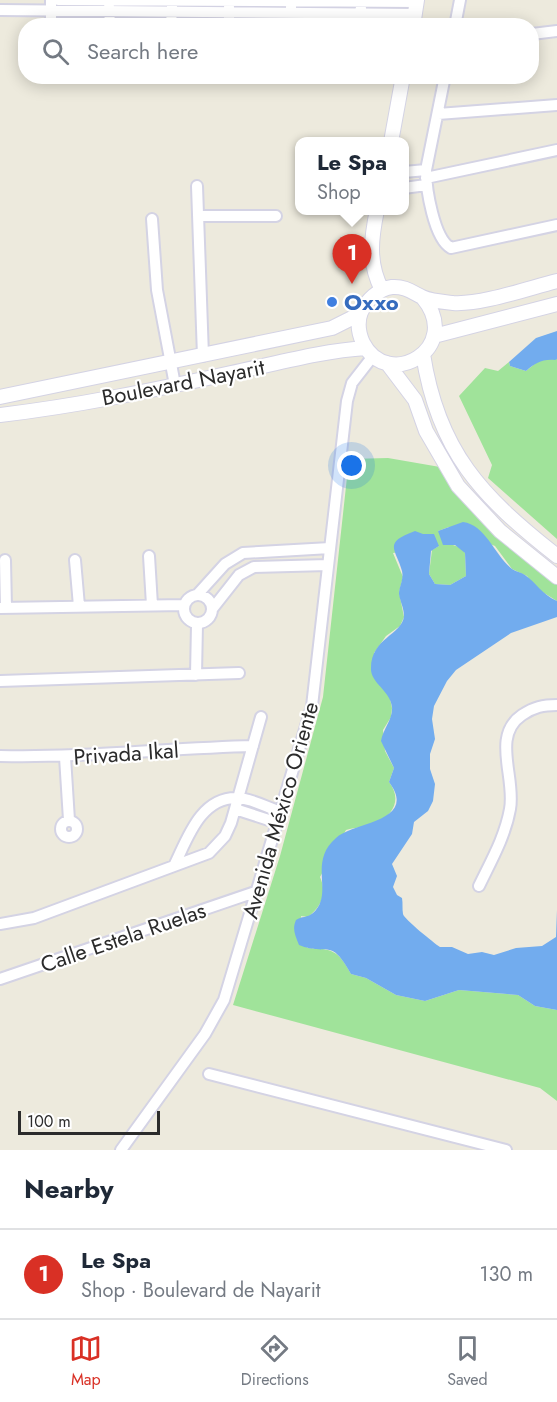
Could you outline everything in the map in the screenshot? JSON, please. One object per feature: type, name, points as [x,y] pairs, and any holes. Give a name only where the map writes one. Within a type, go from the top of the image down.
[{"type":"street","points":[[58,0],[109,6]]},
{"type":"street","points":[[457,18],[460,0]]},
{"type":"street","points":[[229,1],[229,18]]},
{"type":"street","points":[[0,10],[51,5],[172,6],[229,1],[291,6],[416,10]]},
{"type":"street","points":[[172,6],[229,13],[291,6]]},
{"type":"street","points":[[360,18],[361,7]]},
{"type":"street","points":[[539,33],[557,31]]},
{"type":"street","points":[[392,137],[402,84]]},
{"type":"street","points":[[444,84],[426,177],[440,239],[452,248],[557,225]]},
{"type":"street","points":[[438,114],[557,105]]},
{"type":"street","points":[[409,186],[426,177],[557,150]]},
{"type":"street","points":[[409,173],[426,177]]},
{"type":"street","points":[[197,186],[203,356]]},
{"type":"street","points":[[376,215],[371,249],[373,272],[382,290]]},
{"type":"street","points":[[198,216],[276,216]]},
{"type":"street","points":[[152,219],[157,290],[174,385]]},
{"type":"street","points":[[557,281],[472,301],[454,303],[423,298],[404,288],[382,290],[368,300],[360,314],[358,326],[369,352],[387,363],[415,400],[443,464],[474,506],[500,531],[557,577]]},
{"type":"street","points":[[387,363],[406,363],[423,354],[434,336],[434,315],[423,298]]},
{"type":"street","points":[[434,336],[557,304]]},
{"type":"street","name":"Boulevard Nayarit","points":[[0,397],[332,328],[360,314]]},
{"type":"street","name":"Boulevard Nayarit","points":[[0,415],[36,411],[174,385],[334,351],[369,352]]},
{"type":"street","name":"Avenida México Oriente","points":[[121,1150],[215,1017],[224,1000],[258,891],[312,706],[347,400],[352,384],[369,352]]},
{"type":"street","points":[[423,354],[431,397],[456,456],[495,503],[557,556]]},
{"type":"street","points":[[443,464],[456,456]]},
{"type":"street","points":[[328,564],[254,567],[239,575],[205,622],[197,624],[189,620],[184,613],[184,604],[189,598],[197,595],[225,564],[243,553],[330,548]]},
{"type":"street","points":[[149,556],[152,605]]},
{"type":"street","points":[[5,560],[3,608],[184,604]]},
{"type":"street","points":[[75,560],[79,606]]},
{"type":"street","points":[[197,595],[210,601],[213,608]]},
{"type":"street","points":[[196,675],[197,624]]},
{"type":"street","points":[[0,681],[239,674]]},
{"type":"street","points":[[479,886],[503,837],[510,807],[505,742],[508,728],[529,710],[543,705],[557,705]]},
{"type":"street","points":[[0,924],[34,918],[209,853],[225,836],[261,717]]},
{"type":"street","name":"Privada Ikal","points":[[0,756],[65,758],[125,751],[253,746]]},
{"type":"street","points":[[65,758],[69,820]]},
{"type":"street","points":[[174,866],[202,813],[221,801],[238,798],[280,818]]},
{"type":"street","points":[[235,809],[280,818]]},
{"type":"street","name":"Calle Estela Ruelas","points":[[0,980],[258,891]]},
{"type":"street","points":[[209,1074],[506,1150]]},
{"type":"green space","points":[[557,359],[557,539],[488,478],[492,465],[459,396],[485,368],[498,371],[509,362],[510,366],[526,371],[537,362]]},
{"type":"green space","points":[[388,458],[440,467],[471,510],[557,584],[557,601],[536,588],[527,576],[512,569],[495,546],[449,527],[438,531],[450,544],[462,548],[465,553],[466,576],[450,585],[435,584],[429,574],[432,550],[439,546],[393,553],[403,577],[399,592],[404,617],[400,626],[386,636],[374,653],[382,686],[389,694],[392,708],[391,717],[383,730],[385,751],[394,768],[389,782],[395,794],[394,806],[387,816],[372,825],[346,830],[320,877],[323,894],[320,904],[308,917],[301,916],[307,948],[334,952],[351,974],[366,978],[396,995],[425,1001],[459,990],[518,995],[535,1006],[557,1010],[557,1101],[540,1088],[233,1005],[280,856],[323,697],[349,459]]},
{"type":"water","points":[[557,331],[557,359],[539,362],[526,371],[510,366],[509,362],[536,338]]},
{"type":"water","points":[[463,522],[478,529],[512,569],[525,575],[557,601],[557,617],[511,633],[456,670],[447,681],[434,706],[432,719],[435,739],[430,754],[430,769],[435,784],[433,801],[428,811],[414,822],[412,834],[392,864],[397,876],[393,887],[397,895],[402,898],[403,914],[414,926],[440,947],[452,947],[468,954],[482,952],[494,955],[516,948],[542,946],[556,937],[557,910],[557,1010],[535,1006],[518,995],[459,990],[425,1001],[396,995],[366,978],[351,974],[344,962],[333,951],[299,945],[294,932],[296,920],[311,915],[319,905],[322,896],[323,857],[336,838],[380,819],[390,813],[396,805],[396,795],[389,782],[394,768],[381,741],[391,716],[392,707],[388,696],[374,678],[371,668],[376,650],[398,628],[404,616],[399,594],[402,574],[395,552],[395,543],[398,539],[415,531],[434,534],[439,546],[431,551],[429,574],[435,584],[450,585],[466,576],[465,553],[455,545],[443,545],[438,531]]},
{"type":"place","name":"Le Spa","points":[[352,284]]},
{"type":"place","name":"Oxxo","points":[[332,302]]}]
